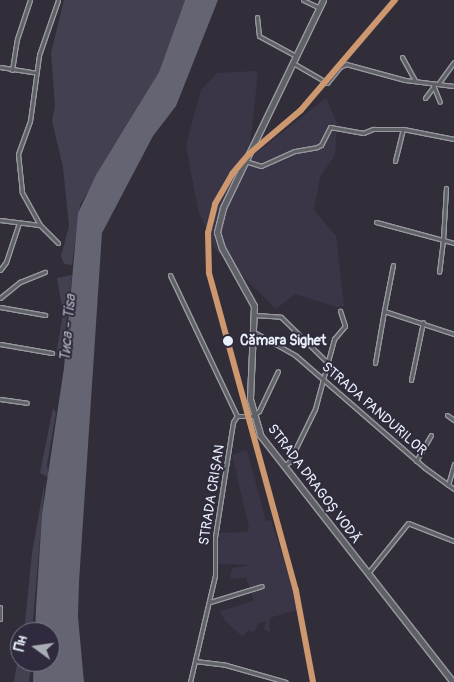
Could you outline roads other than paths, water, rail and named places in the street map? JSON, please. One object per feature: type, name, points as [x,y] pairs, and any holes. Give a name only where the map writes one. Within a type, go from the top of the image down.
[{"type":"main road","name":"STRADA DRAGOȘ VODĂ","points":[[324,0],[220,215],[217,232],[222,248],[252,300],[255,315],[250,399],[253,416],[260,435],[454,682]]},
{"type":"street","points":[[12,70],[17,39],[30,0]]},
{"type":"street","points":[[58,0],[39,55],[30,121],[18,154],[22,192],[40,225],[58,243]]},
{"type":"street","points":[[303,0],[320,8]]},
{"type":"street","points":[[257,18],[260,38],[296,56]]},
{"type":"street","points":[[402,57],[415,80]]},
{"type":"street","points":[[438,84],[454,62]]},
{"type":"street","points":[[293,63],[328,83],[340,67],[346,64],[434,85],[454,86]]},
{"type":"street","points":[[0,67],[36,73]]},
{"type":"street","points":[[425,98],[434,85]]},
{"type":"street","points":[[434,85],[440,102]]},
{"type":"street","points":[[245,161],[261,166],[294,151],[321,146],[330,127],[363,133],[373,129],[403,129],[454,140]]},
{"type":"street","points":[[395,161],[403,129]]},
{"type":"street","points":[[439,272],[446,188]]},
{"type":"street","points":[[0,220],[40,225]]},
{"type":"street","points":[[376,222],[454,243]]},
{"type":"street","points":[[0,270],[6,262],[19,223]]},
{"type":"street","points":[[374,363],[393,265]]},
{"type":"street","points":[[0,298],[20,282],[44,272]]},
{"type":"street","points":[[170,275],[237,416],[253,416],[259,411],[278,371]]},
{"type":"street","points":[[0,307],[45,315]]},
{"type":"street","points":[[384,311],[423,322],[454,334]]},
{"type":"street","points":[[283,465],[289,462],[313,414],[334,339],[345,326],[340,312]]},
{"type":"street","points":[[255,315],[281,317],[339,374]]},
{"type":"street","points":[[411,380],[423,322]]},
{"type":"street","name":"STRADA PANDURILOR","points":[[254,332],[296,355],[416,461],[454,489]]},
{"type":"street","points":[[0,344],[52,353]]},
{"type":"street","points":[[0,399],[27,403]]},
{"type":"street","name":"STRADA CRIȘAN","points":[[190,682],[210,602],[216,569],[215,536],[233,422],[237,416]]},
{"type":"street","points":[[447,416],[454,420]]},
{"type":"street","points":[[416,461],[431,434]]},
{"type":"street","points":[[448,484],[454,464]]},
{"type":"street","points":[[368,573],[408,523],[454,541]]},
{"type":"street","points":[[210,602],[262,586]]},
{"type":"street","points":[[0,607],[0,619]]},
{"type":"street","points":[[195,661],[226,666],[286,682]]},
{"type":"water","name":"Тиса - Tisa","points":[[185,0],[218,0],[176,106],[153,136],[102,233],[79,582],[78,617],[84,682],[33,682],[34,672],[60,672],[60,622],[35,622],[42,514],[64,368],[78,213],[96,175],[159,72]]},
{"type":"place","name":"Cămara Sighet","points":[[228,341]]}]
